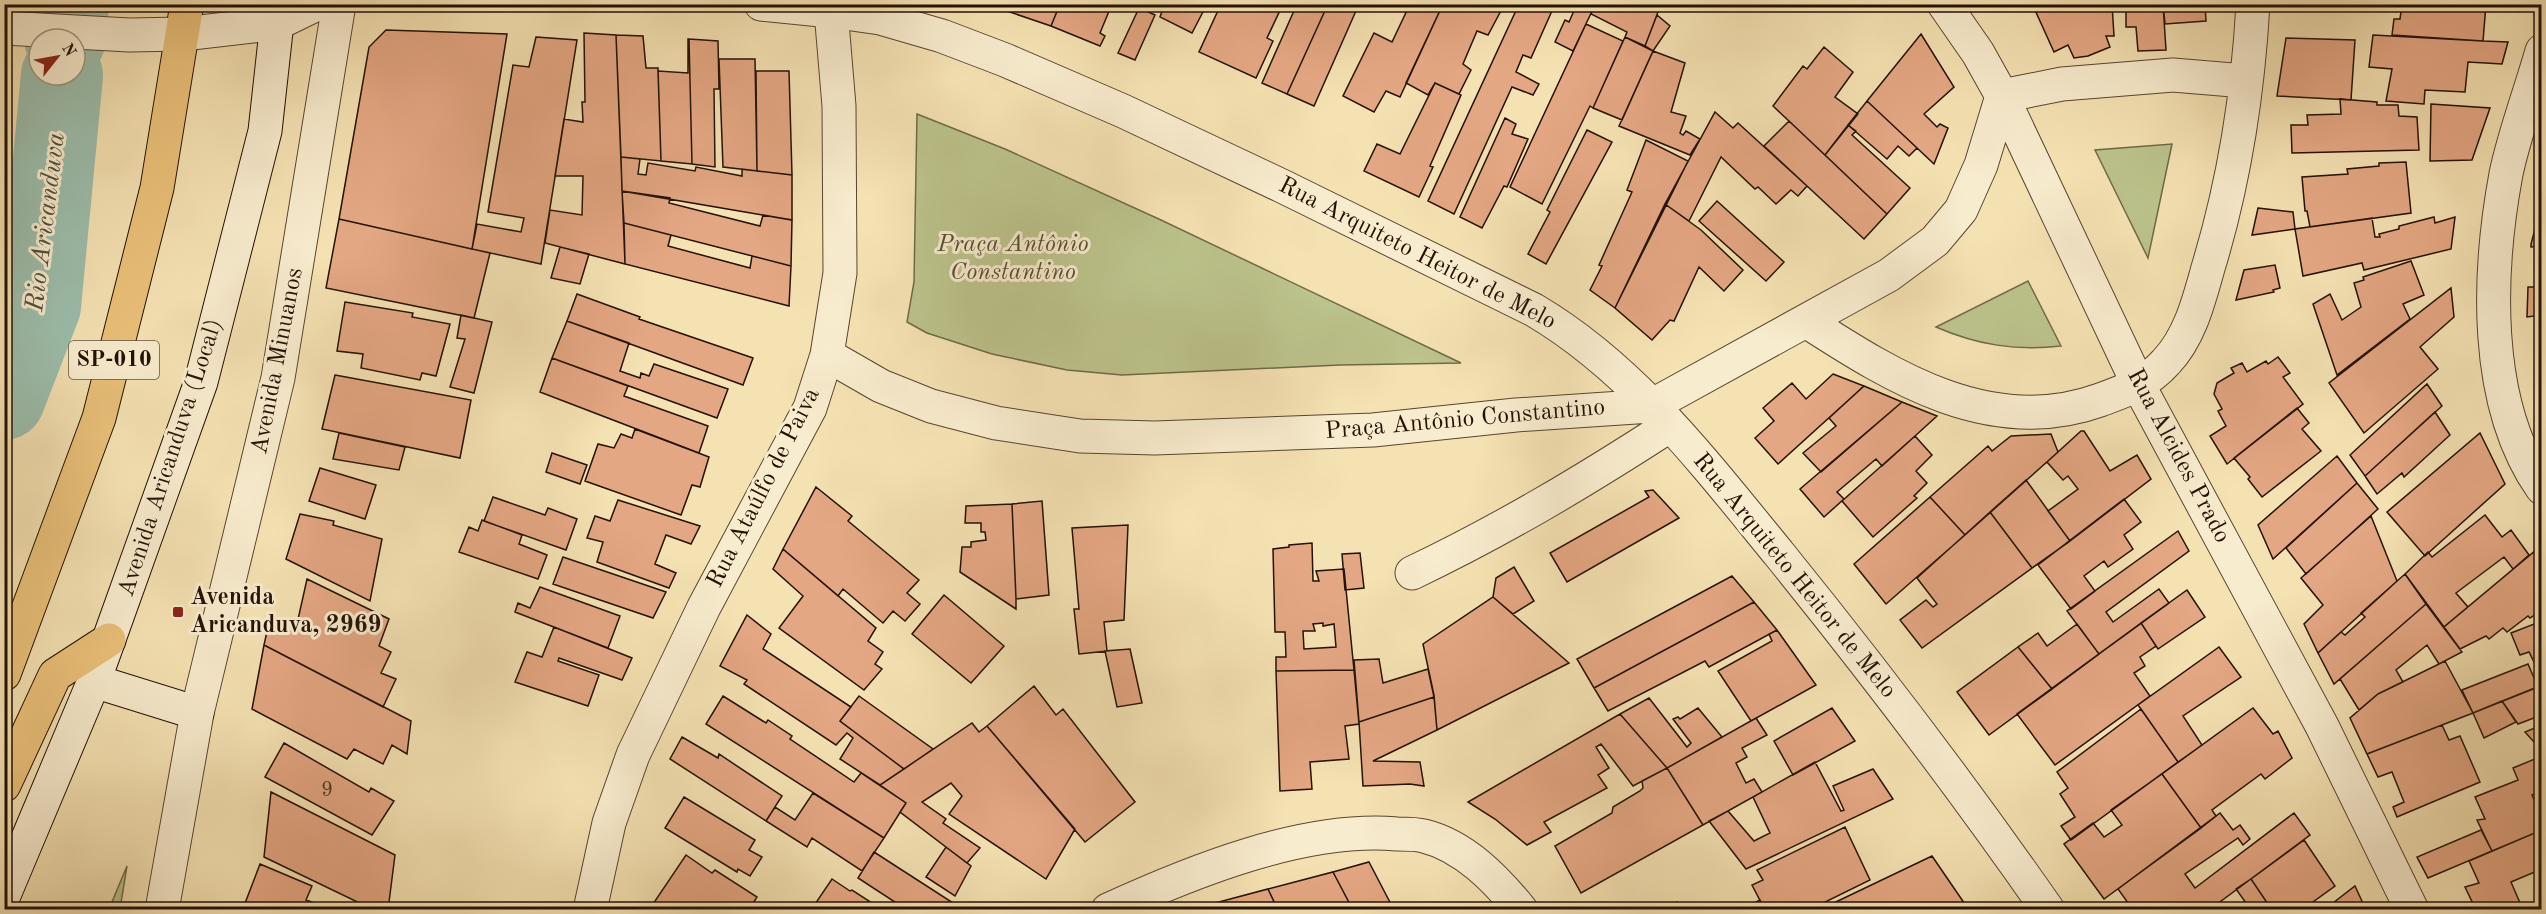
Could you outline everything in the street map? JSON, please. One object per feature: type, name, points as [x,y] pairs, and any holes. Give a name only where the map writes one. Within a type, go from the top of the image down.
[{"type":"highway","name":"SP-010","points":[[4,674],[99,418],[157,188],[185,19]]},
{"type":"highway","points":[[4,785],[55,675],[109,639]]},
{"type":"street","points":[[4,28],[129,35],[185,19],[278,14],[317,4]]},
{"type":"street","name":"Avenida Minuanos","points":[[162,909],[196,713],[278,378],[339,4]]},
{"type":"street","name":"Rua Arquiteto Heitor de Melo","points":[[761,4],[880,18],[942,36],[1005,60],[1123,111],[1282,186],[1534,310],[1564,328],[1605,360],[1722,483],[1862,657],[1980,813],[2048,909]]},
{"type":"street","name":"Rua Alcides Prado","points":[[1944,4],[1978,53],[2002,96],[2139,386],[2322,726],[2412,909]]},
{"type":"street","points":[[1806,321],[1874,365],[1933,394],[1988,409],[2030,413],[2077,408],[2139,386],[2167,362],[2175,351],[2197,306],[2231,185],[2253,4]]},
{"type":"street","name":"Rua Ataúlfo de Paiva","points":[[590,909],[609,823],[633,755],[704,607],[810,408],[827,355],[840,262],[839,106],[831,11]]},
{"type":"street","name":"Avenida Aricanduva (Local)","points":[[4,895],[94,681],[201,382],[265,131],[278,14]]},
{"type":"street","points":[[2541,51],[2507,171],[2495,263],[2494,320],[2501,381],[2512,427],[2532,474],[2541,488]]},
{"type":"street","points":[[1412,573],[1481,540],[1559,496],[1660,416],[1806,321],[1889,275],[1935,241],[1961,210],[1981,165],[2002,96],[2062,84],[2173,75],[2245,81]]},
{"type":"street","name":"Praça Antônio Constantino","points":[[827,355],[881,386],[931,406],[996,423],[1080,436],[1155,438],[1373,430],[1516,415],[1660,416]]},
{"type":"street","points":[[94,681],[196,713]]},
{"type":"street","points":[[1108,909],[1157,887],[1249,855],[1334,834],[1387,833],[1424,836],[1453,849],[1483,868],[1521,909]]},
{"type":"green space","name":"Praça Antônio Constantino","points":[[917,114],[1005,149],[1161,220],[1461,363],[1340,365],[1122,375],[1067,370],[992,354],[927,333],[907,322],[914,282]]},
{"type":"green space","points":[[2172,144],[2148,258],[2095,150]]},
{"type":"green space","points":[[2028,281],[2061,346],[2028,348],[1997,345],[1966,338],[1936,327]]},
{"type":"green space","points":[[127,866],[120,909],[109,909]]},
{"type":"building","points":[[993,4],[1060,4],[1051,26],[992,6]]},
{"type":"building","points":[[1060,4],[1112,4],[1100,33],[1105,36],[1100,46],[1051,26]]},
{"type":"building","points":[[1160,4],[1207,4],[1192,33],[1160,17],[1164,6]]},
{"type":"building","points":[[1221,4],[1283,4],[1267,38],[1273,41],[1256,78],[1199,52]]},
{"type":"building","points":[[1297,4],[1328,4],[1287,94],[1262,83]]},
{"type":"building","points":[[1328,4],[1359,4],[1314,106],[1287,94]]},
{"type":"building","points":[[1410,4],[1443,4],[1400,97],[1386,91],[1374,112],[1343,96],[1374,33],[1392,42]]},
{"type":"building","points":[[1443,4],[1504,5],[1488,35],[1477,31],[1463,64],[1471,70],[1459,94],[1435,83],[1428,95],[1406,83]]},
{"type":"building","points":[[1519,4],[1555,4],[1531,58],[1523,55],[1516,72],[1539,84],[1533,95],[1512,87],[1454,214],[1428,201]]},
{"type":"building","points":[[1577,4],[1595,5],[1573,51],[1555,42],[1565,20],[1569,22]]},
{"type":"building","points":[[1595,4],[1646,4],[1658,12],[1645,46],[1625,37],[1627,32],[1591,14]]},
{"type":"building","points":[[2045,4],[2112,4],[2114,36],[2106,36],[2110,47],[2088,56],[2074,58],[2068,45],[2054,52],[2035,10]]},
{"type":"building","points":[[2126,4],[2163,4],[2166,50],[2138,51],[2136,27],[2126,27]]},
{"type":"building","points":[[2163,4],[2205,4],[2206,21],[2165,24]]},
{"type":"building","points":[[2402,4],[2486,4],[2483,41],[2392,35],[2394,19],[2400,19]]},
{"type":"building","points":[[1139,8],[1155,15],[1135,60],[1118,53]]},
{"type":"building","points":[[1657,15],[1670,26],[1653,51],[1645,46]]},
{"type":"building","points":[[1586,24],[1623,41],[1593,108],[1590,106],[1542,204],[1510,187]]},
{"type":"building","points":[[386,30],[507,34],[472,249],[339,219],[369,47]]},
{"type":"building","points":[[584,33],[616,35],[625,264],[545,243],[550,210],[582,215],[583,176],[555,176],[564,119],[583,122]]},
{"type":"building","points":[[1921,34],[1954,87],[1924,114],[1937,127],[1940,124],[1948,128],[1934,164],[1867,101]]},
{"type":"building","points":[[616,35],[643,36],[646,68],[658,68],[661,161],[621,157]]},
{"type":"building","points":[[2373,35],[2508,42],[2502,64],[2468,62],[2465,92],[2425,90],[2424,104],[2386,101],[2392,69],[2369,67]]},
{"type":"building","points":[[536,37],[577,40],[541,264],[472,249],[477,224],[521,232],[524,218],[488,212],[513,65],[529,67]]},
{"type":"building","points":[[1625,37],[1653,51],[1622,120],[1593,108]]},
{"type":"building","points":[[2286,38],[2355,40],[2351,100],[2277,96]]},
{"type":"building","points":[[688,39],[692,164],[661,161],[658,71],[688,73]]},
{"type":"building","points":[[689,39],[718,41],[719,89],[714,89],[715,167],[692,164]]},
{"type":"building","points":[[1824,47],[1853,72],[1835,97],[1858,114],[1825,155],[1773,106],[1803,66],[1807,69]]},
{"type":"building","points":[[1653,51],[1685,63],[1671,112],[1686,116],[1680,133],[1683,135],[1686,131],[1700,139],[1690,155],[1619,126]]},
{"type":"building","points":[[719,59],[755,59],[757,171],[723,167]]},
{"type":"building","points":[[756,71],[789,71],[792,175],[757,171]]},
{"type":"building","points":[[1435,83],[1461,95],[1419,197],[1364,171],[1377,144],[1400,154]]},
{"type":"building","points":[[2340,99],[2377,102],[2377,105],[2398,105],[2399,116],[2417,117],[2419,150],[2292,153],[2291,125],[2308,125],[2307,115],[2341,114]]},
{"type":"building","points":[[1867,101],[1917,148],[1909,156],[1898,146],[1887,159],[1848,125]]},
{"type":"building","points":[[2431,104],[2490,108],[2472,160],[2430,161]]},
{"type":"building","points":[[1715,112],[1733,128],[1738,123],[1807,186],[1798,196],[1791,190],[1776,204],[1758,187],[1755,189],[1721,157],[1689,221],[1665,204]]},
{"type":"building","points":[[1505,118],[1516,124],[1512,134],[1528,139],[1507,187],[1504,186],[1482,228],[1460,217]]},
{"type":"building","points":[[1789,121],[1887,214],[1864,239],[1764,146]]},
{"type":"building","points":[[1848,125],[1856,131],[1852,135],[1910,188],[1887,214],[1825,155]]},
{"type":"building","points":[[1587,130],[1612,142],[1546,264],[1528,254],[1550,212],[1547,210]]},
{"type":"building","points":[[1646,140],[1688,161],[1615,308],[1590,290],[1632,192],[1627,190]]},
{"type":"building","points":[[621,157],[640,159],[638,174],[646,175],[648,163],[695,171],[696,167],[742,176],[742,169],[792,175],[792,220],[622,191]]},
{"type":"building","points":[[2406,162],[2411,213],[2310,227],[2307,211],[2305,211],[2302,177],[2348,174],[2347,169],[2379,166],[2379,163]]},
{"type":"building","points":[[622,191],[670,198],[669,203],[760,226],[763,215],[792,220],[791,266],[624,223]]},
{"type":"building","points":[[1717,201],[1784,262],[1766,281],[1699,221]]},
{"type":"building","points":[[2542,203],[2542,246],[2531,247],[2531,244]]},
{"type":"building","points":[[1665,204],[1701,230],[1743,270],[1724,291],[1699,267],[1674,321],[1670,320],[1652,340],[1615,308]]},
{"type":"building","points":[[2258,208],[2293,212],[2295,229],[2252,235]]},
{"type":"building","points":[[2434,217],[2435,223],[2455,217],[2451,249],[2364,270],[2362,263],[2303,276],[2295,229],[2372,218],[2375,237],[2380,237],[2379,234],[2399,229],[2399,226]]},
{"type":"building","points":[[339,219],[490,253],[474,318],[326,288]]},
{"type":"building","points":[[624,223],[671,235],[668,246],[750,268],[752,256],[791,266],[789,306],[625,264]]},
{"type":"building","points":[[560,247],[589,254],[580,284],[551,278]]},
{"type":"building","points":[[2411,261],[2424,295],[2403,304],[2410,319],[2337,375],[2313,304],[2330,294],[2342,320],[2361,307],[2354,283],[2364,280],[2363,277]]},
{"type":"building","points":[[2275,265],[2280,288],[2273,290],[2274,292],[2236,300],[2244,270]]},
{"type":"building","points":[[2528,287],[2542,287],[2542,315],[2527,317]]},
{"type":"building","points":[[2451,288],[2454,317],[2420,347],[2438,369],[2364,433],[2329,383]]},
{"type":"building","points":[[577,294],[640,317],[639,319],[753,358],[743,385],[567,321]]},
{"type":"building","points":[[345,302],[413,313],[412,317],[450,324],[436,376],[422,373],[420,380],[361,368],[363,354],[337,351]]},
{"type":"building","points":[[461,315],[492,322],[474,393],[450,387],[465,339],[457,338]]},
{"type":"building","points":[[567,321],[629,343],[620,371],[640,378],[641,373],[649,376],[654,364],[728,389],[717,418],[552,358]]},
{"type":"building","points":[[2278,357],[2290,373],[2283,377],[2303,404],[2227,464],[2210,436],[2226,426],[2218,411],[2222,409],[2214,394],[2217,383],[2234,373],[2231,368],[2242,363],[2247,372],[2266,361],[2268,364]]},
{"type":"building","points":[[552,358],[628,386],[624,396],[708,426],[699,453],[540,392]]},
{"type":"building","points":[[1833,374],[1864,386],[1778,464],[1755,438],[1774,421],[1763,408],[1792,383],[1806,399]]},
{"type":"building","points":[[335,375],[471,400],[460,458],[322,429]]},
{"type":"building","points":[[2427,384],[2442,406],[2365,476],[2350,455]]},
{"type":"building","points":[[1864,386],[1902,402],[1821,472],[1803,453],[1836,426],[1829,418]]},
{"type":"building","points":[[1902,402],[1937,416],[1882,466],[1876,459],[1837,492],[1844,499],[1824,517],[1800,489]]},
{"type":"building","points":[[2297,408],[2309,423],[2302,429],[2321,451],[2262,497],[2248,479],[2250,477],[2234,458]]},
{"type":"building","points":[[2435,412],[2450,435],[2404,477],[2402,473],[2377,494],[2365,476]]},
{"type":"building","points":[[635,429],[709,457],[700,487],[692,485],[681,515],[585,481],[598,444],[614,448],[621,434],[632,438]]},
{"type":"building","points":[[2081,431],[2084,431],[2110,471],[2137,455],[2151,479],[2070,541],[2048,511],[2078,489],[2068,476],[2063,480],[2047,462]]},
{"type":"building","points":[[339,433],[405,447],[399,470],[333,459]]},
{"type":"building","points":[[2480,433],[2505,484],[2425,556],[2387,512]]},
{"type":"building","points":[[2051,434],[2058,452],[1965,535],[1930,497],[1988,446],[1992,451],[2011,436]]},
{"type":"building","points":[[1915,436],[1932,455],[1916,471],[1927,483],[1914,496],[1917,498],[1873,537],[1842,501]]},
{"type":"building","points":[[552,453],[587,465],[580,484],[546,472]]},
{"type":"building","points":[[2337,456],[2357,483],[2273,559],[2258,525]]},
{"type":"building","points":[[320,468],[376,485],[365,519],[309,501]]},
{"type":"building","points":[[2026,480],[2070,541],[2032,568],[1990,512]]},
{"type":"building","points":[[2357,483],[2378,509],[2306,574],[2286,548]]},
{"type":"building","points":[[816,487],[852,516],[848,521],[919,580],[907,593],[920,604],[905,621],[893,611],[883,623],[843,589],[838,596],[783,549]]},
{"type":"building","points":[[1653,490],[1679,518],[1567,582],[1550,553],[1649,497],[1645,491]]},
{"type":"building","points":[[493,497],[545,515],[548,508],[577,519],[566,550],[484,521]]},
{"type":"building","points":[[1930,497],[1965,535],[1886,604],[1854,564]]},
{"type":"building","points":[[2124,499],[2141,522],[2124,535],[2133,549],[2108,567],[2104,561],[2084,576],[2095,591],[2071,609],[2038,565]]},
{"type":"building","points":[[618,500],[700,526],[691,544],[666,535],[655,564],[676,573],[669,588],[597,562],[603,542],[587,538],[595,516],[610,521]]},
{"type":"building","points":[[1042,501],[1049,595],[1016,599],[1012,504]]},
{"type":"building","points":[[1012,504],[1016,609],[960,572],[962,547],[971,547],[971,542],[986,540],[985,532],[981,532],[981,523],[965,523],[966,506]]},
{"type":"building","points":[[1990,512],[2032,568],[1922,648],[1900,620],[1926,600],[1933,607],[1937,604],[1917,578]]},
{"type":"building","points":[[300,514],[334,521],[333,525],[382,539],[370,601],[286,559]]},
{"type":"building","points":[[2485,515],[2502,537],[2511,530],[2529,555],[2513,569],[2504,557],[2456,593],[2468,607],[2444,627],[2405,574],[2428,552],[2432,557]]},
{"type":"building","points":[[2371,516],[2397,581],[2318,653],[2304,624],[2323,605],[2301,578]]},
{"type":"building","points":[[482,520],[522,535],[519,544],[547,555],[538,579],[459,552],[469,527],[478,531]]},
{"type":"building","points":[[1128,525],[1124,620],[1104,622],[1107,651],[1079,654],[1074,609],[1079,609],[1072,528]]},
{"type":"building","points":[[2178,531],[2189,551],[2106,612],[2113,622],[2159,589],[2169,603],[2099,654],[2067,611]]},
{"type":"building","points":[[1312,543],[1313,581],[1319,581],[1316,571],[1344,569],[1354,670],[1276,671],[1276,657],[1286,657],[1285,632],[1275,632],[1273,549],[1289,547],[1289,545]],"holes":[[[1323,623],[1323,626],[1334,624],[1336,647],[1304,649],[1303,631],[1315,631],[1313,624]]]},
{"type":"building","points":[[2542,545],[2542,610],[2530,618],[2528,616],[2507,632],[2503,628],[2489,639],[2486,636],[2460,649],[2444,627]]},
{"type":"building","points":[[783,549],[876,628],[868,641],[883,652],[875,664],[882,669],[864,690],[779,628],[803,596],[773,569]]},
{"type":"building","points":[[1360,553],[1364,588],[1345,590],[1342,554]]},
{"type":"building","points":[[563,557],[666,592],[653,618],[553,584]]},
{"type":"building","points":[[1514,567],[1534,601],[1513,614],[1493,597],[1496,578]]},
{"type":"building","points":[[2405,574],[2426,604],[2334,684],[2318,653],[2341,632],[2345,635],[2365,617],[2361,613]]},
{"type":"building","points":[[1732,576],[1754,602],[1594,688],[1577,659]]},
{"type":"building","points":[[307,579],[389,619],[379,646],[391,652],[381,673],[396,679],[383,707],[264,645],[269,622],[295,633]]},
{"type":"building","points":[[540,587],[620,616],[608,648],[515,612],[518,603],[530,608]]},
{"type":"building","points":[[2187,590],[2205,617],[2158,649],[2141,623]]},
{"type":"building","points":[[944,595],[1004,646],[971,683],[912,634]]},
{"type":"building","points":[[1493,597],[1569,663],[1437,730],[1434,695],[1423,644]]},
{"type":"building","points":[[1754,602],[1777,630],[1709,667],[1705,661],[1608,711],[1594,688]]},
{"type":"building","points":[[2426,604],[2462,652],[2439,664],[2427,645],[2396,670],[2403,682],[2378,694],[2359,710],[2340,679]]},
{"type":"building","points":[[747,615],[771,634],[763,649],[851,707],[840,721],[904,769],[880,785],[840,759],[853,738],[847,733],[836,745],[744,684],[747,680],[720,666]]},
{"type":"building","points":[[2542,621],[2542,666],[2537,668],[2529,652],[2520,655],[2511,633]]},
{"type":"building","points":[[2141,623],[2156,646],[2140,657],[2145,666],[2134,673],[2150,696],[2055,765],[2017,714]]},
{"type":"building","points":[[2077,624],[2099,654],[2052,689],[2018,647],[2038,633],[2047,646]]},
{"type":"building","points":[[554,627],[632,658],[622,680],[559,658],[558,661],[599,675],[588,706],[515,682],[527,652],[542,657]]},
{"type":"building","points":[[1777,630],[1816,685],[1751,721],[1718,671],[1772,641],[1769,634]]},
{"type":"building","points":[[264,645],[411,721],[407,754],[392,745],[383,764],[354,749],[347,759],[252,709]]},
{"type":"building","points":[[2018,647],[2052,689],[1989,735],[1957,692]]},
{"type":"building","points":[[2219,647],[2241,677],[2183,716],[2202,745],[2178,762],[2138,705]]},
{"type":"building","points":[[1130,649],[1142,703],[1117,707],[1105,651]]},
{"type":"building","points":[[1379,659],[1383,683],[1428,669],[1434,697],[1359,722],[1354,660]]},
{"type":"building","points":[[2445,661],[2473,713],[2367,754],[2350,718],[2378,694]]},
{"type":"building","points":[[2528,664],[2538,687],[2473,713],[2462,690]]},
{"type":"building","points":[[1354,670],[1359,724],[1345,726],[1349,759],[1310,762],[1312,789],[1280,791],[1276,671]]},
{"type":"building","points":[[2542,685],[2542,715],[2518,724],[2502,701]]},
{"type":"building","points":[[1034,686],[1056,715],[1063,709],[1135,802],[1085,842],[987,726]]},
{"type":"building","points":[[723,696],[766,723],[768,720],[792,736],[790,739],[854,782],[861,773],[906,803],[884,838],[706,724]]},
{"type":"building","points":[[859,696],[933,749],[904,769],[840,721]]},
{"type":"building","points":[[1434,697],[1437,730],[1373,761],[1420,762],[1424,786],[1410,784],[1363,786],[1359,722]]},
{"type":"building","points":[[1649,698],[1687,747],[1691,743],[1673,719],[1678,717],[1680,719],[1698,708],[1722,737],[1667,768],[1620,714]]},
{"type":"building","points":[[2502,701],[2516,722],[2484,738],[2473,713]]},
{"type":"building","points":[[1832,708],[1855,741],[1793,775],[1774,741]]},
{"type":"building","points":[[2253,708],[2273,734],[2278,731],[2292,758],[2265,779],[2261,774],[2212,810],[2216,816],[2201,828],[2162,774]]},
{"type":"building","points":[[2141,709],[2178,762],[2071,840],[2061,826],[2075,817],[2060,794],[2068,788],[2057,772]]},
{"type":"building","points":[[1620,714],[1667,768],[1633,786],[1601,744],[1596,747],[1609,768],[1598,775],[1607,788],[1544,822],[1551,832],[1527,845],[1495,819],[1468,802]]},
{"type":"building","points":[[1756,718],[1767,735],[1742,748],[1747,757],[1736,763],[1746,783],[1754,779],[1762,792],[1703,825],[1667,768]]},
{"type":"building","points":[[972,723],[979,732],[987,726],[1075,829],[1046,879],[949,814],[962,796],[951,783],[922,802],[946,819],[943,823],[980,848],[967,863],[900,812],[906,803],[880,785]]},
{"type":"building","points":[[2442,725],[2449,740],[2460,736],[2480,782],[2397,817],[2393,807],[2404,802],[2392,772],[2378,777],[2367,754]]},
{"type":"building","points":[[2542,725],[2542,751],[2525,732]]},
{"type":"building","points":[[682,737],[718,758],[719,754],[782,796],[766,821],[670,759]]},
{"type":"building","points":[[284,743],[369,792],[371,788],[394,801],[372,835],[265,777]]},
{"type":"building","points":[[2542,756],[2542,791],[2532,795],[2542,819],[2542,830],[2492,851],[2477,820],[2485,819],[2475,797],[2518,780],[2513,768]]},
{"type":"building","points":[[1815,762],[1841,811],[1844,810],[1833,786],[1873,769],[1893,799],[1746,869],[1709,821],[1728,811],[1754,841],[1770,833],[1753,797]]},
{"type":"building","points":[[1667,768],[1703,825],[1581,893],[1555,846],[1612,813],[1613,807],[1643,788],[1642,781]]},
{"type":"building","points":[[2162,774],[2201,828],[2104,899],[2064,844],[2093,823],[2104,837],[2122,825],[2111,810]]},
{"type":"building","points":[[271,792],[395,855],[388,910],[374,910],[264,857]]},
{"type":"building","points":[[813,793],[884,838],[862,871],[812,838],[807,847],[766,821],[775,807],[795,820]]},
{"type":"building","points":[[684,797],[755,840],[749,850],[762,857],[750,876],[738,869],[737,872],[665,828]]},
{"type":"building","points":[[2220,813],[2233,830],[2240,825],[2250,839],[2243,845],[2238,838],[2185,874],[2195,888],[2294,813],[2310,835],[2209,910],[2133,910],[2118,889]]},
{"type":"building","points":[[1845,827],[1870,880],[1809,910],[1765,910],[1752,885],[1763,880],[1757,870]]},
{"type":"building","points":[[2481,830],[2492,851],[2428,878],[2417,857]]},
{"type":"building","points":[[2542,830],[2542,869],[2511,882],[2523,910],[2503,908],[2476,910],[2465,887],[2479,883],[2469,861]]},
{"type":"building","points":[[2304,840],[2335,886],[2313,902],[2318,910],[2272,910],[2251,879]]},
{"type":"building","points":[[946,847],[971,866],[955,896],[926,877]]},
{"type":"building","points":[[874,852],[964,910],[907,910],[858,878]]},
{"type":"building","points":[[686,855],[712,873],[715,870],[757,897],[749,910],[662,910],[653,904]]},
{"type":"building","points":[[1932,856],[1969,910],[1819,910]]},
{"type":"building","points":[[1369,862],[1394,910],[1353,910],[1333,872]]},
{"type":"building","points":[[260,864],[312,886],[306,900],[334,910],[252,910],[244,906]]},
{"type":"building","points":[[1333,872],[1353,910],[1278,910],[1268,889]]},
{"type":"building","points":[[832,879],[883,910],[817,910],[813,907]]},
{"type":"building","points":[[2251,879],[2272,910],[2251,910],[2236,889]]},
{"type":"building","points":[[2355,886],[2366,910],[2324,910]]},
{"type":"building","points":[[1268,889],[1278,910],[1201,910],[1200,907]]},
{"type":"building","points":[[1760,900],[1765,910],[1740,910]]},
{"type":"building","points":[[1677,902],[1680,910],[1660,910]]},
{"type":"building","points":[[1419,903],[1429,910],[1405,910]]},
{"type":"building","points":[[1699,904],[1702,910],[1687,910]]},
{"type":"waterway","name":"Rio Aricanduva","points":[[66,27],[68,4]]},
{"type":"waterway","name":"Rio Aricanduva","points":[[4,399],[40,306],[61,87]]},
{"type":"place","name":"Avenida Aricanduva, 2969","points":[[178,612]]}]
